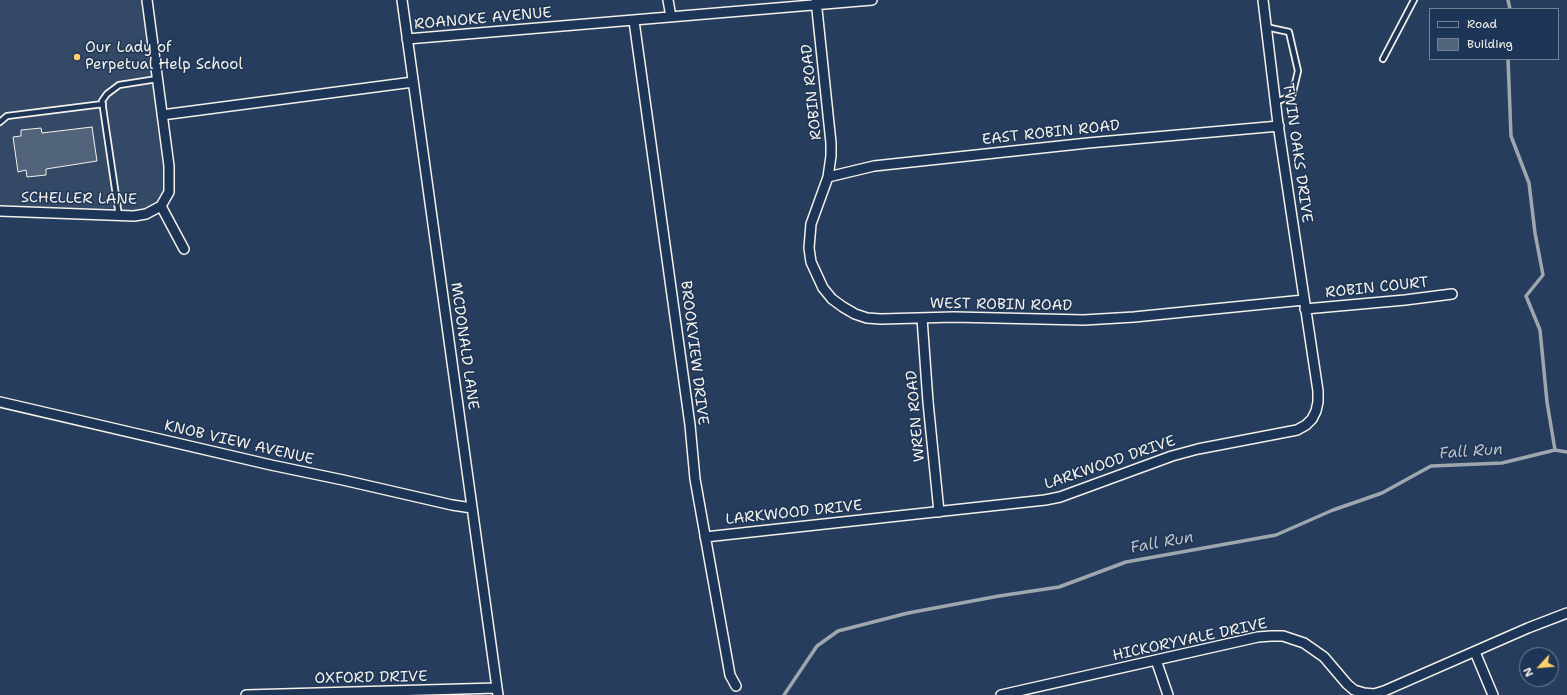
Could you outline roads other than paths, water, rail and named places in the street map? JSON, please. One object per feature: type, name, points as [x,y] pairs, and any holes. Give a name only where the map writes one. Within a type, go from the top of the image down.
[{"type":"street","points":[[147,0],[170,180],[169,192],[161,206],[184,249]]},
{"type":"street","name":"MCDONALD LANE","points":[[402,0],[498,692]]},
{"type":"street","points":[[668,0],[671,17]]},
{"type":"street","name":"ROANOKE AVENUE","points":[[407,39],[634,21],[816,2],[872,0]]},
{"type":"street","name":"TWIN OAKS DRIVE","points":[[1263,0],[1275,102],[1305,305]]},
{"type":"street","name":"ROBIN ROAD","points":[[816,2],[831,143],[831,161],[828,177]]},
{"type":"street","name":"BROOKVIEW DRIVE","points":[[634,21],[690,425],[695,479],[730,675],[736,686]]},
{"type":"street","points":[[162,114],[413,82]]},
{"type":"street","name":"EAST ROBIN ROAD","points":[[828,177],[874,166],[1088,142],[1279,126]]},
{"type":"street","name":"WEST ROBIN ROAD","points":[[828,177],[811,224],[809,248],[811,262],[823,288],[832,299],[855,314],[867,318],[973,317],[1084,320],[1305,305]]},
{"type":"street","name":"SCHELLER LANE","points":[[0,211],[119,216],[146,214],[161,206]]},
{"type":"street","name":"ROBIN COURT","points":[[1305,305],[1405,300],[1452,294]]},
{"type":"street","name":"LARKWOOD DRIVE","points":[[705,537],[1045,500],[1060,497],[1172,456],[1212,446],[1297,430],[1306,425],[1312,419],[1316,411],[1318,396],[1305,305]]},
{"type":"street","name":"WREN ROAD","points":[[922,318],[928,402],[939,512]]},
{"type":"street","name":"KNOB VIEW AVENUE","points":[[0,402],[271,466],[472,508]]},
{"type":"street","name":"HICKORYVALE DRIVE","points":[[1001,695],[1258,637],[1283,636],[1304,643],[1324,657],[1354,690],[1374,694],[1528,628],[1567,613]]},
{"type":"street","points":[[1475,652],[1493,695]]},
{"type":"street","points":[[1156,660],[1168,695]]},
{"type":"street","name":"OXFORD DRIVE","points":[[246,695],[498,692]]},
{"type":"lane","points":[[1383,59],[1414,0]]},
{"type":"lane","points":[[1266,27],[1289,32],[1298,71],[1292,96],[1275,102]]},
{"type":"lane","points":[[119,216],[103,104],[104,97],[120,85],[158,79]]},
{"type":"lane","points":[[0,122],[7,116],[103,104]]},
{"type":"waterway","points":[[1508,0],[1510,8]]},
{"type":"waterway","points":[[1508,60],[1511,136],[1529,183],[1535,233],[1543,275],[1526,296],[1540,330],[1547,402],[1555,450]]},
{"type":"waterway","name":"Fall Run","points":[[784,695],[817,646],[838,631],[908,613],[999,596],[1059,587],[1126,562],[1276,535],[1333,510],[1382,493],[1431,466],[1502,463],[1555,450],[1567,452]]},
{"type":"place","name":"Our Lady of Perpetual Help School","points":[[77,57]]}]
